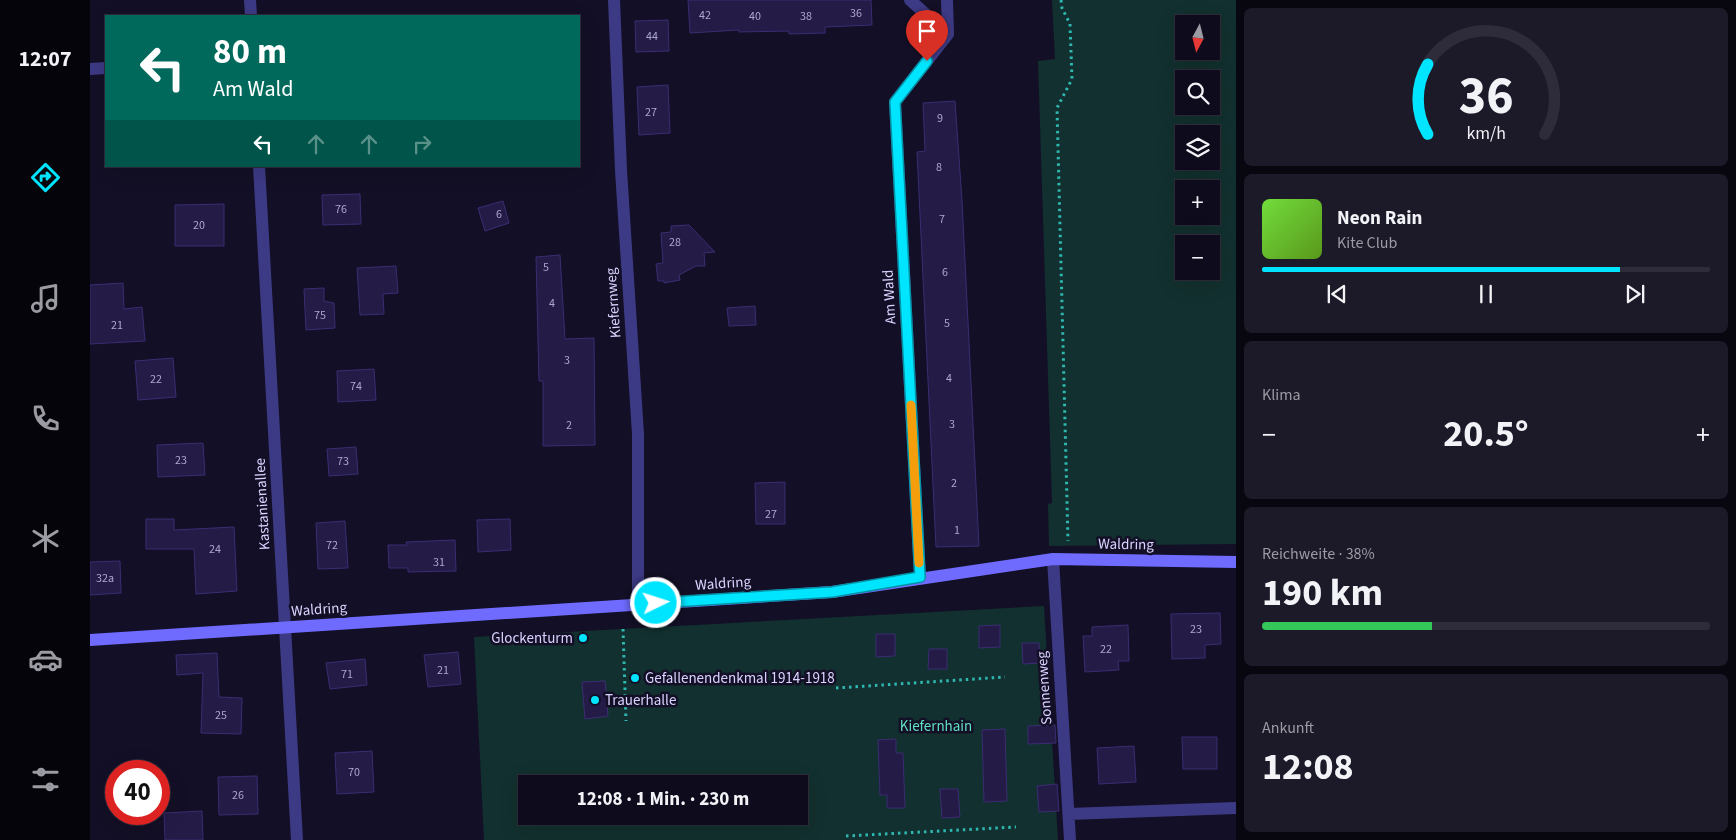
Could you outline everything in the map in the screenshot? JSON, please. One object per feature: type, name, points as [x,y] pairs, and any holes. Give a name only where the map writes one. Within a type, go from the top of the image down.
[{"type":"street","points":[[250,0],[251,15]]},
{"type":"street","name":"Kiefernweg","points":[[614,0],[621,170],[638,434],[638,604]]},
{"type":"street","points":[[910,0],[948,34]]},
{"type":"street","points":[[947,0],[948,34]]},
{"type":"street","name":"Am Wald","points":[[920,577],[895,102],[948,34]]},
{"type":"street","points":[[90,69],[105,68]]},
{"type":"street","name":"Kastanienallee","points":[[259,167],[297,840]]},
{"type":"street","name":"Waldring","points":[[90,640],[832,592],[920,577],[1052,559],[1236,562]]},
{"type":"street","name":"Sonnenweg","points":[[1052,559],[1070,840]]},
{"type":"street","points":[[1069,814],[1236,808]]},
{"type":"path","points":[[1052,559],[1070,539],[1057,108],[1072,79],[1070,24],[1062,8],[1061,0]]},
{"type":"path","points":[[623,629],[626,721]]},
{"type":"path","points":[[836,688],[1005,677]]},
{"type":"path","points":[[846,836],[1016,827]]},
{"type":"green space","points":[[1052,0],[1236,0],[1236,544],[1049,546],[1048,504],[1052,503],[1038,61],[1055,59]]},
{"type":"green space","name":"Kiefernhain","points":[[1044,606],[1058,840],[484,840],[474,637]]},
{"type":"building","points":[[688,0],[871,0],[872,25],[825,27],[825,33],[789,34],[789,31],[739,32],[739,30],[690,33]]},
{"type":"building","points":[[668,20],[669,51],[636,52],[635,21]]},
{"type":"building","points":[[668,85],[670,133],[639,135],[637,87]]},
{"type":"building","points":[[955,101],[962,200],[979,546],[936,547],[917,152],[925,151],[923,103]]},
{"type":"building","points":[[360,194],[361,224],[323,225],[322,195]]},
{"type":"building","points":[[503,201],[509,223],[485,231],[478,208]]},
{"type":"building","points":[[224,204],[224,246],[175,246],[175,205]]},
{"type":"building","points":[[689,225],[715,252],[704,253],[705,266],[696,266],[679,275],[680,280],[664,283],[664,281],[658,281],[656,264],[663,263],[661,233],[671,232],[671,226]]},
{"type":"building","points":[[560,255],[565,339],[594,338],[595,445],[543,446],[543,381],[539,381],[536,257]]},
{"type":"building","points":[[396,266],[398,293],[383,294],[384,314],[360,315],[357,268]]},
{"type":"building","points":[[123,283],[124,309],[142,307],[145,341],[90,344],[90,285]]},
{"type":"building","points":[[324,288],[324,301],[334,303],[335,328],[306,330],[304,289]]},
{"type":"building","points":[[755,306],[756,325],[729,326],[727,308]]},
{"type":"building","points":[[173,358],[176,397],[138,400],[135,361]]},
{"type":"building","points":[[374,369],[376,400],[338,402],[337,371]]},
{"type":"building","points":[[203,443],[205,475],[158,477],[157,445]]},
{"type":"building","points":[[356,447],[358,474],[329,476],[327,449]]},
{"type":"building","points":[[785,482],[785,524],[756,524],[755,483]]},
{"type":"building","points":[[146,519],[174,519],[174,530],[234,527],[237,591],[196,594],[194,549],[146,549]]},
{"type":"building","points":[[510,519],[511,550],[478,552],[477,520]]},
{"type":"building","points":[[345,521],[348,568],[318,569],[316,523]]},
{"type":"building","points":[[455,540],[456,571],[408,572],[408,568],[389,568],[388,545],[407,545],[406,542]]},
{"type":"building","points":[[120,561],[121,593],[90,595],[90,562]]},
{"type":"building","points":[[1220,613],[1221,644],[1205,645],[1205,658],[1172,659],[1171,614]]},
{"type":"building","points":[[1000,625],[1000,647],[979,648],[979,626]]},
{"type":"building","points":[[1128,625],[1129,661],[1118,661],[1119,670],[1085,672],[1083,636],[1092,636],[1092,627]]},
{"type":"building","points":[[876,634],[895,634],[895,656],[876,657]]},
{"type":"building","points":[[1022,643],[1039,643],[1040,663],[1023,664]]},
{"type":"building","points":[[929,649],[947,649],[947,669],[928,669]]},
{"type":"building","points":[[458,652],[461,684],[428,687],[424,655]]},
{"type":"building","points":[[217,653],[219,697],[242,698],[241,734],[201,733],[203,673],[177,675],[176,655]]},
{"type":"building","points":[[365,659],[367,685],[330,689],[326,663]]},
{"type":"building","name":"Trauerhalle","points":[[605,681],[608,716],[585,719],[582,682]]},
{"type":"building","points":[[1055,725],[1056,743],[1028,744],[1028,726]]},
{"type":"building","points":[[1005,729],[1007,801],[984,802],[982,730]]},
{"type":"building","points":[[1182,737],[1217,737],[1217,769],[1183,769]]},
{"type":"building","points":[[896,739],[896,753],[903,753],[905,808],[887,808],[887,795],[880,795],[878,740]]},
{"type":"building","points":[[1134,746],[1136,782],[1099,784],[1097,748]]},
{"type":"building","points":[[372,751],[374,792],[337,794],[335,753]]},
{"type":"building","points":[[257,776],[258,814],[219,815],[218,777]]},
{"type":"building","points":[[1057,784],[1059,811],[1039,812],[1037,786]]},
{"type":"building","points":[[940,789],[958,789],[960,817],[942,818]]},
{"type":"building","points":[[202,811],[203,840],[165,840],[164,825],[170,825],[170,813]]},
{"type":"slow traffic","points":[[911,405],[919,563]]},
{"type":"place","name":"Glockenturm","points":[[583,638]]},
{"type":"place","name":"Gefallenendenkmal 1914-1918","points":[[635,678]]},
{"type":"place","name":"Trauerhalle","points":[[595,700]]},
{"type":"route","points":[[656,603],[832,592],[920,577],[895,102],[927,61]]}]
